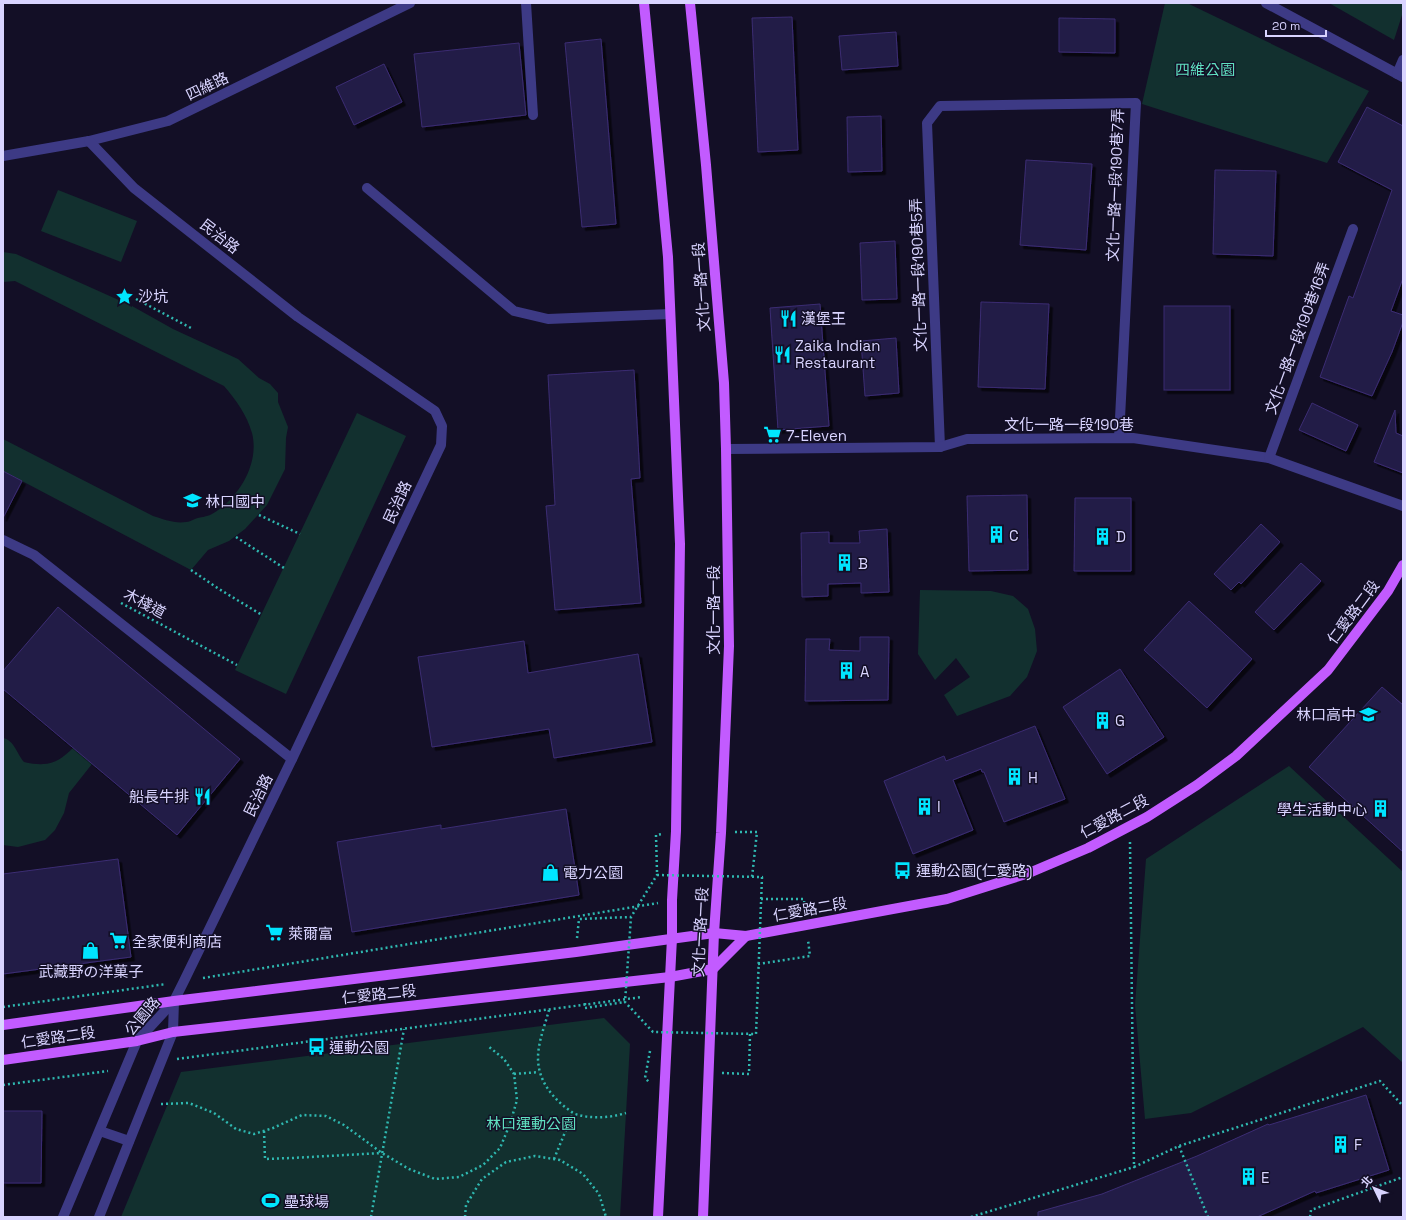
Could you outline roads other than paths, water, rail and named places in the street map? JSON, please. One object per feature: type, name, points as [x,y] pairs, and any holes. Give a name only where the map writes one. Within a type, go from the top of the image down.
[{"type":"main road","name":"文化一路一段","points":[[644,3],[668,257],[680,544],[676,831],[658,1217]]},
{"type":"main road","name":"文化一路一段","points":[[690,3],[706,165],[724,383],[726,449],[728,646],[721,832],[714,933],[703,1217]]},
{"type":"main road","name":"仁愛路二段","points":[[3,1025],[174,1001],[576,952],[672,938],[714,933],[746,936],[948,899],[1029,873],[1088,848],[1147,817],[1191,789],[1236,756],[1328,670],[1388,591],[1403,565]]},
{"type":"main road","points":[[713,969],[746,936]]},
{"type":"main road","name":"仁愛路二段","points":[[3,1060],[138,1041],[173,1032],[670,977],[713,969]]},
{"type":"street","name":"四維路","points":[[3,156],[89,141],[168,121],[410,3]]},
{"type":"street","points":[[526,3],[533,115]]},
{"type":"street","points":[[1266,3],[1400,75],[1403,60]]},
{"type":"street","name":"文化一路一段190巷7弄","points":[[940,106],[1136,103],[1119,438]]},
{"type":"street","name":"文化一路一段190巷5弄","points":[[940,106],[927,123],[940,447]]},
{"type":"street","name":"民治路","points":[[89,141],[134,188],[298,317],[435,411],[442,426],[442,445],[292,759],[174,1001]]},
{"type":"street","points":[[367,188],[514,311],[548,319],[670,314]]},
{"type":"street","name":"文化一路一段190巷16弄","points":[[1269,458],[1353,229]]},
{"type":"street","name":"文化一路一段190巷","points":[[726,449],[940,447],[967,439],[1133,438],[1269,458],[1403,506]]},
{"type":"street","points":[[3,540],[38,558],[292,759]]},
{"type":"street","name":"公園路","points":[[99,1217],[160,1061],[173,1032],[174,1001]]},
{"type":"street","name":"公園路","points":[[63,1217],[138,1041],[174,1001]]},
{"type":"street","points":[[100,1131],[129,1141]]},
{"type":"place","name":"沙坑","points":[[125,296]]},
{"type":"place","name":"漢堡王","points":[[788,318]]},
{"type":"place","name":"Zaika Indian Restaurant","points":[[782,354]]},
{"type":"place","name":"7-Eleven","points":[[773,435]]},
{"type":"place","name":"林口國中","points":[[192,501]]},
{"type":"place","name":"C","points":[[996,535]]},
{"type":"place","name":"D","points":[[1103,536]]},
{"type":"place","name":"B","points":[[845,563]]},
{"type":"place","name":"A","points":[[847,671]]},
{"type":"place","name":"林口高中","points":[[1369,714]]},
{"type":"place","name":"G","points":[[1102,720]]},
{"type":"place","name":"H","points":[[1015,777]]},
{"type":"place","name":"船長牛排","points":[[202,796]]},
{"type":"place","name":"I","points":[[924,806]]},
{"type":"place","name":"學生活動中心","points":[[1380,809]]},
{"type":"place","name":"運動公園(仁愛路)","points":[[903,870]]},
{"type":"place","name":"電力公園","points":[[550,872]]},
{"type":"place","name":"萊爾富","points":[[275,933]]},
{"type":"place","name":"全家便利商店","points":[[119,941]]},
{"type":"place","name":"武藏野の洋菓子","points":[[91,950]]},
{"type":"place","name":"運動公園","points":[[316,1047]]},
{"type":"place","name":"F","points":[[1341,1144]]},
{"type":"place","name":"E","points":[[1248,1177]]},
{"type":"place","name":"壘球場","points":[[271,1201]]},
{"type":"park label","name":"四維公園","points":[[1205,69]]},
{"type":"park label","name":"林口運動公園","points":[[531,1123]]}]
